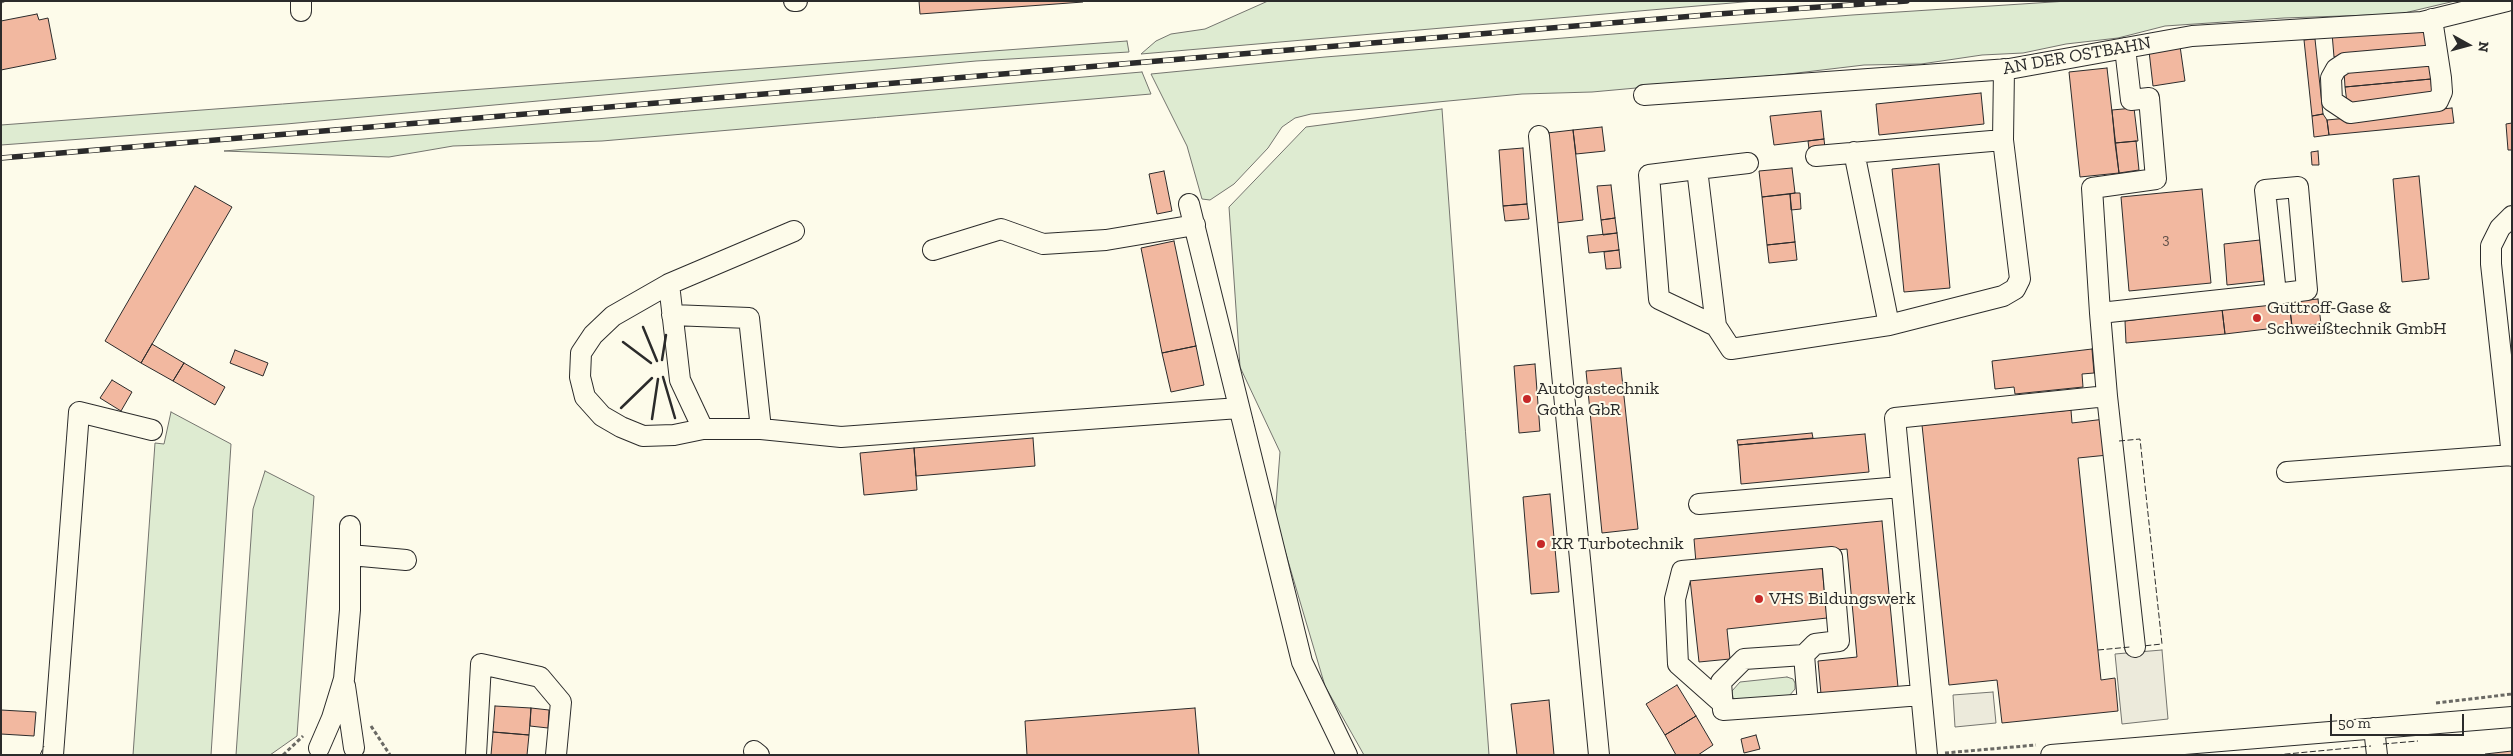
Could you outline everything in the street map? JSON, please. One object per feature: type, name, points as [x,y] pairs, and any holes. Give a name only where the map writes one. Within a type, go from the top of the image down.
[{"type":"street","name":"AN DER OSTBAHN","points":[[1644,95],[2004,69],[2192,36],[2386,25],[2432,20],[2507,1]]},
{"type":"street","points":[[2432,20],[2441,78],[2442,92],[2438,102],[2350,113],[2332,101],[2331,78],[2336,69],[2344,63],[2437,55]]},
{"type":"street","points":[[2125,48],[2131,100],[2150,98],[2156,179],[2092,188],[2107,396],[2135,647]]},
{"type":"street","points":[[1697,170],[1716,326],[1731,349],[1889,325],[2004,296],[2014,289],[2020,279],[2003,140],[2004,69]]},
{"type":"street","points":[[1539,136],[1598,755]]},
{"type":"street","points":[[1816,156],[2003,140]]},
{"type":"street","points":[[1854,152],[1889,325]]},
{"type":"street","points":[[1716,326],[1659,299],[1649,175],[1748,163]]},
{"type":"street","points":[[2100,314],[2276,294],[2307,290],[2298,187],[2265,190],[2276,294]]},
{"type":"street","points":[[1189,204],[1302,662],[1347,755]]},
{"type":"street","points":[[2286,472],[2511,449],[2491,264],[2491,246],[2500,228],[2512,216]]},
{"type":"street","points":[[933,250],[1001,229],[1043,244],[1106,240],[1195,225]]},
{"type":"street","points":[[794,231],[669,284],[613,316],[593,335],[582,354],[580,377],[585,397],[602,416],[621,427],[643,436],[674,435],[704,429],[762,429],[841,437],[1240,408]]},
{"type":"street","points":[[669,284],[680,380],[704,429]]},
{"type":"street","points":[[672,314],[749,318],[762,429]]},
{"type":"street","points":[[1927,755],[1895,418],[2107,396]]},
{"type":"street","points":[[53,755],[79,412],[152,430]]},
{"type":"street","points":[[1699,504],[1901,487]]},
{"type":"street","points":[[314,751],[332,718],[344,679],[350,610],[350,526]]},
{"type":"street","points":[[350,555],[406,560]]},
{"type":"street","points":[[1722,703],[1678,664],[1674,599],[1682,571],[1832,556],[1839,641],[1815,644],[1804,655],[1744,659],[1721,682],[1723,710],[1921,695]]},
{"type":"street","points":[[1804,655],[1808,704]]},
{"type":"street","points":[[476,755],[481,664],[540,677],[561,702],[556,755]]},
{"type":"street","points":[[344,679],[360,752]]},
{"type":"street","points":[[2051,755],[2177,750],[2374,728],[2512,717]]},
{"type":"street","points":[[2374,728],[2376,755]]},
{"type":"street","points":[[314,751],[343,745],[360,752]]},
{"type":"path","points":[[283,755],[309,731]]},
{"type":"green space","points":[[1268,1],[1755,1],[1141,54],[1156,41],[1171,34],[1205,29]]},
{"type":"green space","points":[[2068,1],[2455,1],[2400,14],[2284,18],[2165,26],[2118,38],[2066,44],[2023,53],[1982,55],[1921,64],[1864,65],[1780,75],[1592,92],[1522,94],[1311,114],[1295,118],[1282,127],[1268,148],[1234,184],[1210,200],[1202,199],[1187,146],[1151,74],[1325,57],[1852,15]]},
{"type":"green space","points":[[1127,41],[1129,52],[976,61],[286,124],[1,145],[1,125]]},
{"type":"green space","points":[[1142,72],[1151,94],[602,141],[453,146],[389,157],[224,151]]},
{"type":"green space","points":[[1442,109],[1489,755],[1364,755],[1325,686],[1275,517],[1280,452],[1240,367],[1229,207],[1306,127]]},
{"type":"green space","points":[[171,412],[231,444],[211,755],[133,755],[155,443],[164,444]]},
{"type":"green space","points":[[265,471],[314,496],[297,736],[270,755],[236,755],[253,509]]},
{"type":"green space","points":[[1787,677],[1793,679],[1795,683],[1795,689],[1789,696],[1738,701],[1733,698],[1732,691],[1740,682]]},
{"type":"shaded area","points":[[2162,650],[2168,719],[2122,724],[2115,654]]},
{"type":"shaded area","points":[[1993,692],[1996,723],[1955,727],[1953,695]]},
{"type":"building","points":[[919,1],[1083,1],[1083,2],[920,14]]},
{"type":"building","points":[[37,14],[39,20],[48,18],[56,59],[1,70],[1,21]]},
{"type":"building","points":[[2425,31],[2428,48],[2334,57],[2332,33]]},
{"type":"building","points":[[2315,39],[2323,114],[2312,116],[2304,40]]},
{"type":"building","points":[[2180,46],[2185,81],[2153,86],[2149,51]]},
{"type":"building","points":[[2429,63],[2431,79],[2345,87],[2344,71]]},
{"type":"building","points":[[2107,68],[2119,173],[2080,177],[2069,72]]},
{"type":"building","points":[[2431,79],[2432,96],[2347,103],[2345,87]]},
{"type":"building","points":[[1981,93],[1984,124],[1879,135],[1876,104]]},
{"type":"building","points":[[2134,108],[2138,141],[2115,143],[2112,110]]},
{"type":"building","points":[[2452,108],[2454,123],[2329,135],[2327,120]]},
{"type":"building","points":[[1821,111],[1824,139],[1774,145],[1770,116]]},
{"type":"building","points":[[2323,114],[2327,120],[2329,135],[2314,137],[2312,116]]},
{"type":"building","points":[[2512,123],[2512,150],[2508,150],[2506,124]]},
{"type":"building","points":[[1602,127],[1605,151],[1576,154],[1573,130]]},
{"type":"building","points":[[1573,130],[1583,220],[1556,223],[1547,133]]},
{"type":"building","points":[[1824,139],[1825,148],[1809,149],[1808,141]]},
{"type":"building","points":[[2136,141],[2139,170],[2119,173],[2115,143]]},
{"type":"building","points":[[1523,148],[1527,204],[1503,206],[1499,150]]},
{"type":"building","points":[[2318,151],[2319,165],[2312,165],[2311,152]]},
{"type":"building","points":[[1939,164],[1950,288],[1904,292],[1892,169]]},
{"type":"building","points":[[1792,168],[1795,193],[1762,197],[1759,171]]},
{"type":"building","points":[[1164,171],[1172,211],[1157,214],[1149,174]]},
{"type":"building","points":[[2419,176],[2429,279],[2402,282],[2393,179]]},
{"type":"building","points":[[1611,185],[1615,218],[1601,220],[1597,186]]},
{"type":"building","points":[[195,186],[232,207],[141,363],[105,341]]},
{"type":"building","points":[[2202,189],[2211,283],[2129,291],[2121,197]]},
{"type":"building","points":[[1800,193],[1801,209],[1791,210],[1790,194]]},
{"type":"building","points":[[1790,194],[1795,242],[1767,245],[1762,197]]},
{"type":"building","points":[[1527,204],[1529,219],[1505,221],[1503,206]]},
{"type":"building","points":[[1615,218],[1617,233],[1603,235],[1601,220]]},
{"type":"building","points":[[1617,233],[1619,250],[1589,253],[1587,236]]},
{"type":"building","points":[[2260,240],[2264,281],[2227,285],[2224,244]]},
{"type":"building","points":[[1174,241],[1196,346],[1162,353],[1141,248]]},
{"type":"building","points":[[1795,242],[1797,260],[1769,263],[1767,245]]},
{"type":"building","points":[[1619,250],[1621,268],[1606,269],[1604,252]]},
{"type":"building","points":[[2318,299],[2321,324],[2292,326],[2289,302]]},
{"type":"building","name":"Guttroff-Gase & Schweißtechnik GmbH","points":[[2289,302],[2292,326],[2225,334],[2222,309]]},
{"type":"building","points":[[2222,309],[2225,334],[2126,343],[2125,321]]},
{"type":"building","points":[[152,344],[184,363],[173,381],[141,363]]},
{"type":"building","points":[[1196,346],[1204,385],[1171,392],[1162,353]]},
{"type":"building","points":[[2092,349],[2094,373],[2082,374],[2083,387],[2015,394],[2014,387],[1995,389],[1992,361]]},
{"type":"building","points":[[235,350],[268,363],[263,376],[230,363]]},
{"type":"building","points":[[184,363],[225,387],[215,405],[173,381]]},
{"type":"building","name":"Autogastechnik Gotha GbR","points":[[1535,364],[1540,431],[1519,433],[1514,366]]},
{"type":"building","points":[[1621,368],[1638,529],[1602,533],[1586,371]]},
{"type":"building","points":[[112,380],[132,392],[121,411],[100,398]]},
{"type":"building","points":[[2071,410],[2072,423],[2105,419],[2108,455],[2078,458],[2101,680],[2115,678],[2118,711],[2002,723],[1997,680],[1949,685],[1922,425]]},
{"type":"building","points":[[1812,433],[1813,438],[1738,445],[1737,440]]},
{"type":"building","points":[[1865,434],[1869,472],[1741,484],[1738,445]]},
{"type":"building","points":[[1033,438],[1035,466],[916,476],[914,448]]},
{"type":"building","points":[[914,448],[917,490],[864,495],[860,453]]},
{"type":"building","name":"KR Turbotechnik","points":[[1550,494],[1559,592],[1531,594],[1523,497]]},
{"type":"building","points":[[1882,521],[1898,687],[1821,694],[1818,661],[1857,657],[1847,549],[1696,563],[1694,539]]},
{"type":"building","name":"VHS Bildungswerk","points":[[1822,566],[1827,618],[1727,629],[1730,659],[1699,662],[1690,579]]},
{"type":"building","points":[[1677,685],[1696,716],[1665,735],[1646,704]]},
{"type":"building","points":[[1549,700],[1554,755],[1517,755],[1511,704]]},
{"type":"building","points":[[495,706],[531,708],[529,735],[493,732]]},
{"type":"building","points":[[531,708],[549,710],[548,728],[530,726]]},
{"type":"building","points":[[1195,708],[1199,755],[1027,755],[1025,721]]},
{"type":"building","points":[[1,710],[36,712],[34,736],[1,734]]},
{"type":"building","points":[[1696,716],[1713,745],[1698,755],[1676,755],[1665,735]]},
{"type":"building","points":[[493,732],[529,735],[527,755],[491,755]]},
{"type":"building","points":[[1756,735],[1760,749],[1744,753],[1741,739]]},
{"type":"building","points":[[2512,751],[2512,755],[2485,755],[2485,754]]},
{"type":"railway","points":[[1,158],[1718,14],[1907,1]]},
{"type":"fence","points":[[2119,441],[2140,439],[2162,644],[2143,646]]},
{"type":"fence","points":[[2098,650],[2130,647]]},
{"type":"fence","points":[[2383,744],[2418,741]]},
{"type":"fence","points":[[40,755],[44,746]]},
{"type":"fence","points":[[2276,755],[2371,746]]},
{"type":"wall","points":[[643,327],[657,361]]},
{"type":"wall","points":[[662,360],[666,335]]},
{"type":"wall","points":[[623,342],[651,363]]},
{"type":"wall","points":[[663,377],[675,418]]},
{"type":"wall","points":[[621,408],[652,378]]},
{"type":"wall","points":[[652,419],[658,379]]},
{"type":"place","name":"Guttroff-Gase & Schweißtechnik GmbH","points":[[2257,318]]},
{"type":"place","name":"Autogastechnik Gotha GbR","points":[[1527,399]]},
{"type":"place","name":"KR Turbotechnik","points":[[1541,544]]},
{"type":"place","name":"VHS Bildungswerk","points":[[1759,599]]}]
